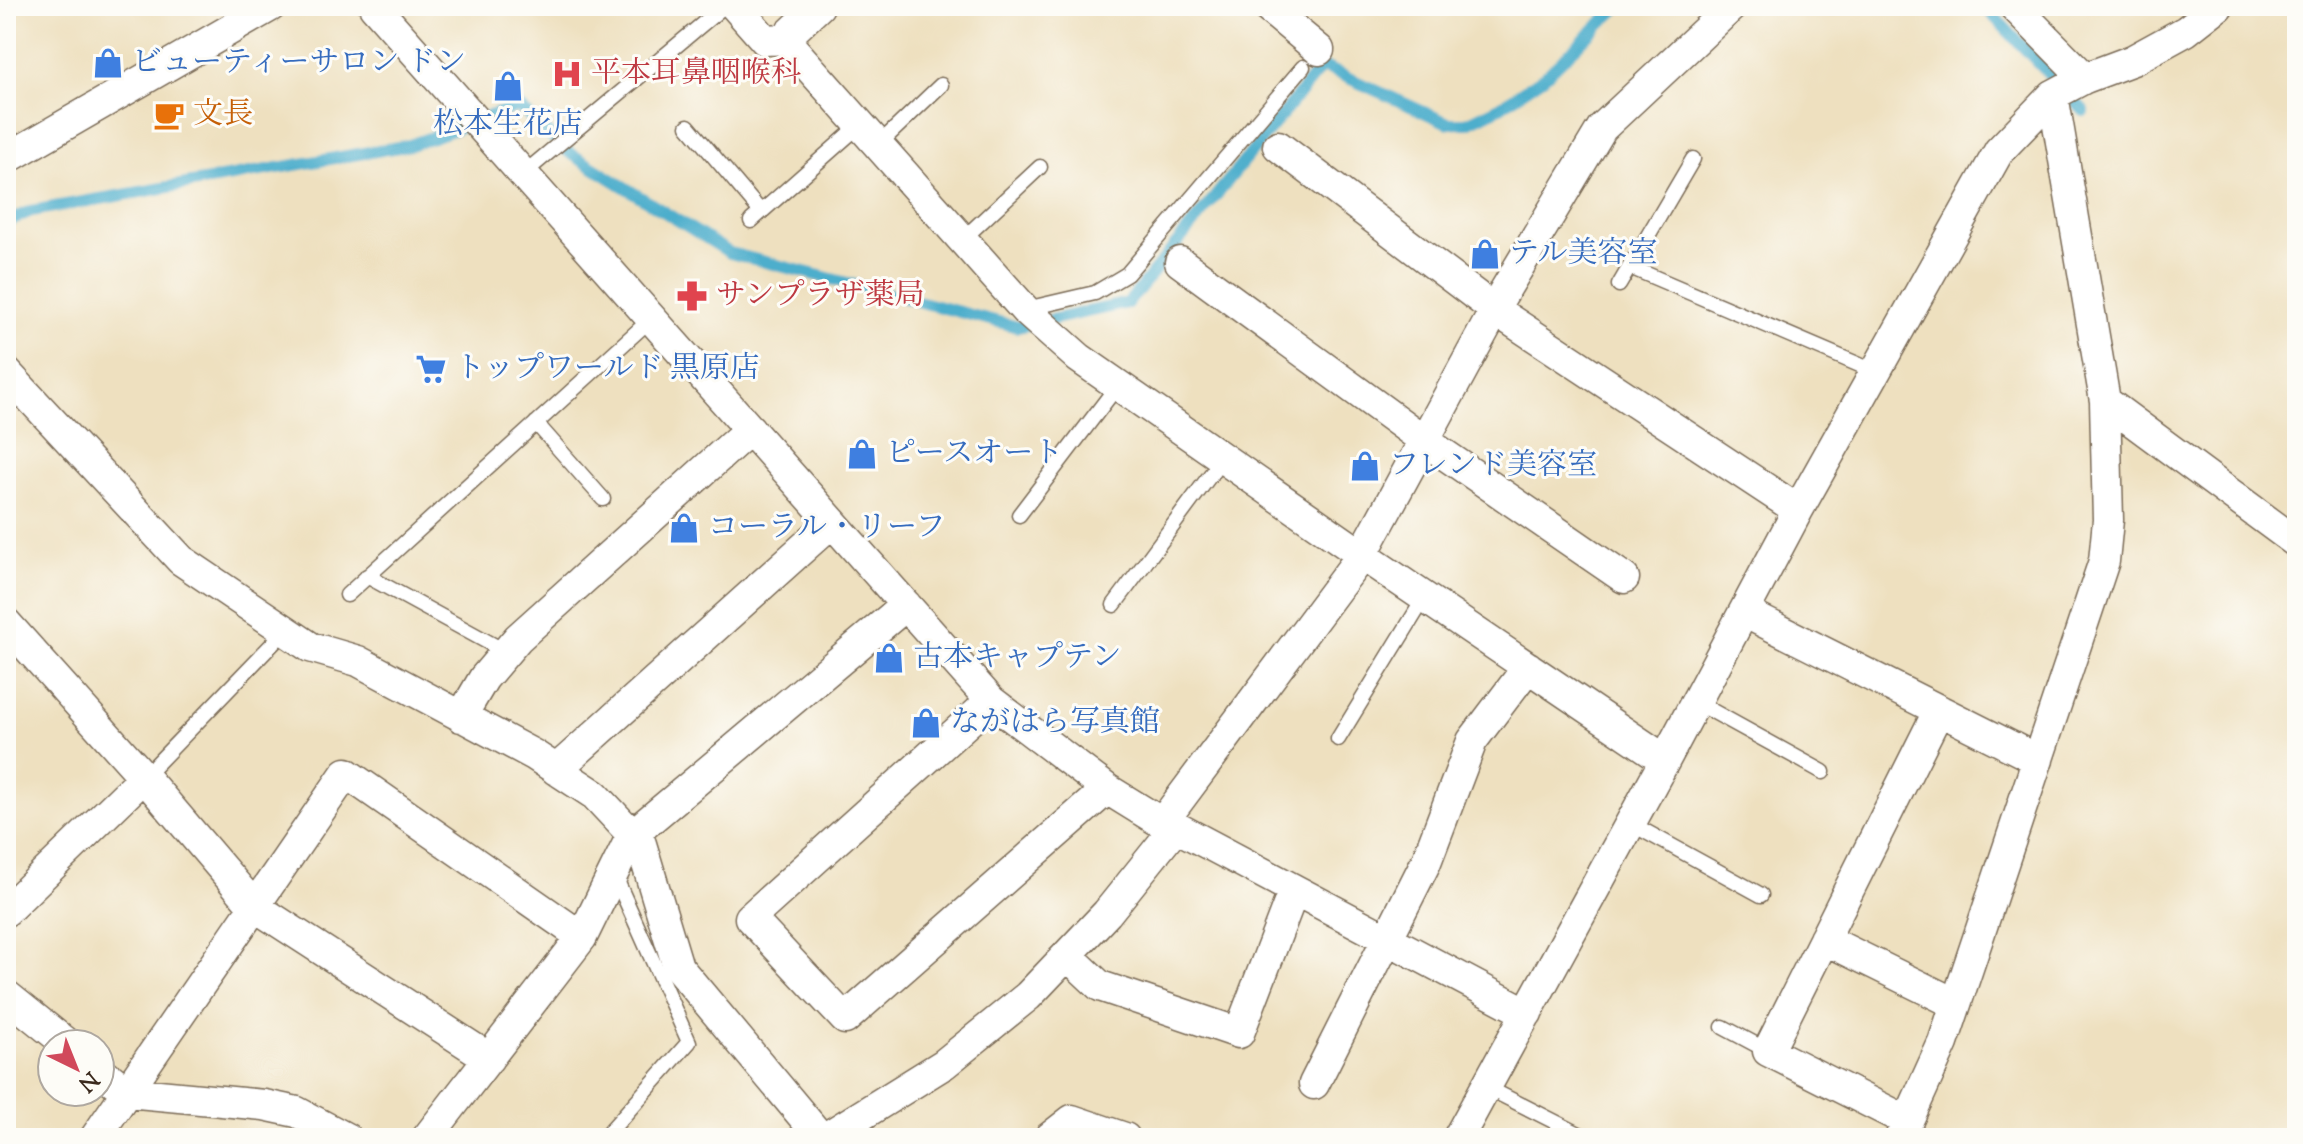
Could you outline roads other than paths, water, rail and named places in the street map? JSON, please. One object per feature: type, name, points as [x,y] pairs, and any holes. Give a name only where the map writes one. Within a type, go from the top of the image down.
[{"type":"street","points":[[6,159],[271,6]]},
{"type":"street","points":[[374,6],[494,141],[534,165],[652,318],[991,701],[1107,789],[1169,825],[1527,1013]]},
{"type":"street","points":[[735,6],[765,40],[784,39],[819,6]]},
{"type":"street","points":[[1266,6],[1311,59]]},
{"type":"street","points":[[6,372],[181,560],[310,647],[358,661],[534,755],[595,795],[641,844],[678,967],[823,1138],[944,1064],[1028,996],[1107,913],[1362,555],[1499,300],[1602,128],[1732,6]]},
{"type":"street","points":[[1939,710],[1768,1051],[1903,1130],[1943,1043],[2104,561],[2108,520],[2105,401],[2067,88],[2014,6]]},
{"type":"street","points":[[1458,1138],[1798,510],[1999,151],[2067,88],[2146,53],[2186,31],[2218,6]]},
{"type":"street","points":[[784,39],[1036,320],[1079,358],[1665,760]]},
{"type":"street","points":[[1278,146],[1495,310],[1798,510]]},
{"type":"street","points":[[1180,262],[1425,441],[1624,578]]},
{"type":"street","points":[[2105,401],[2297,543]]},
{"type":"street","points":[[461,717],[484,678],[529,628],[750,429]]},
{"type":"street","points":[[556,770],[832,522]]},
{"type":"street","points":[[427,1138],[582,937],[632,835],[906,605]]},
{"type":"street","points":[[1744,612],[2038,760]]},
{"type":"street","points":[[10,636],[144,777],[254,906],[489,1058]]},
{"type":"street","points":[[1314,1084],[1426,862],[1472,741],[1528,667]]},
{"type":"street","points":[[991,701],[750,918],[845,1019],[1107,789]]},
{"type":"street","points":[[95,1138],[346,773],[582,937]]},
{"type":"street","points":[[6,911],[144,777]]},
{"type":"street","points":[[1067,955],[1100,986],[1239,1033],[1294,890]]},
{"type":"street","points":[[1824,939],[1956,1004]]},
{"type":"street","points":[[6,995],[47,1028]]},
{"type":"street","points":[[116,1083],[127,1092],[264,1105],[297,1112],[346,1138]]},
{"type":"street","points":[[1049,1138],[1072,1120],[1125,1138]]},
{"type":"lane","points":[[534,165],[724,6]]},
{"type":"lane","points":[[1036,320],[1095,293],[1127,274],[1311,59]]},
{"type":"lane","points":[[688,126],[756,216],[941,85]]},
{"type":"lane","points":[[1619,285],[1693,159]]},
{"type":"lane","points":[[963,239],[1040,167]]},
{"type":"lane","points":[[1630,267],[1876,372]]},
{"type":"lane","points":[[347,595],[652,318]]},
{"type":"lane","points":[[1019,515],[1118,385]]},
{"type":"lane","points":[[536,423],[603,499]]},
{"type":"lane","points":[[1114,605],[1223,458]]},
{"type":"lane","points":[[367,576],[506,652]]},
{"type":"lane","points":[[1338,739],[1425,597]]},
{"type":"lane","points":[[144,777],[286,630]]},
{"type":"lane","points":[[1696,702],[1823,772]]},
{"type":"lane","points":[[1630,823],[1761,895]]},
{"type":"lane","points":[[604,1138],[689,1042],[613,873]]},
{"type":"lane","points":[[1723,1027],[1768,1051]]},
{"type":"lane","points":[[1486,1087],[1587,1138]]},
{"type":"waterway","points":[[6,222],[31,211],[410,145],[518,106],[570,153],[730,253],[1018,327],[1128,303],[1322,66],[1448,123],[1467,123],[1500,107],[1544,77],[1619,6]]},
{"type":"waterway","points":[[1984,6],[2084,111]]},
{"type":"place","name":"ビューティーサロン ドン","points":[[108,63]]},
{"type":"place","name":"平本耳鼻咽喉科","points":[[567,74]]},
{"type":"place","name":"松本生花店","points":[[508,86]]},
{"type":"place","name":"文長","points":[[169,115]]},
{"type":"place","name":"テル美容室","points":[[1485,254]]},
{"type":"place","name":"サンプラザ薬局","points":[[692,296]]},
{"type":"place","name":"トップワールド 黒原店","points":[[431,369]]},
{"type":"place","name":"ピースオート","points":[[862,454]]},
{"type":"place","name":"フレンド美容室","points":[[1365,466]]},
{"type":"place","name":"コーラル・リーフ","points":[[684,528]]},
{"type":"place","name":"古本キャプテン","points":[[889,658]]},
{"type":"place","name":"ながはら写真館","points":[[926,723]]}]
